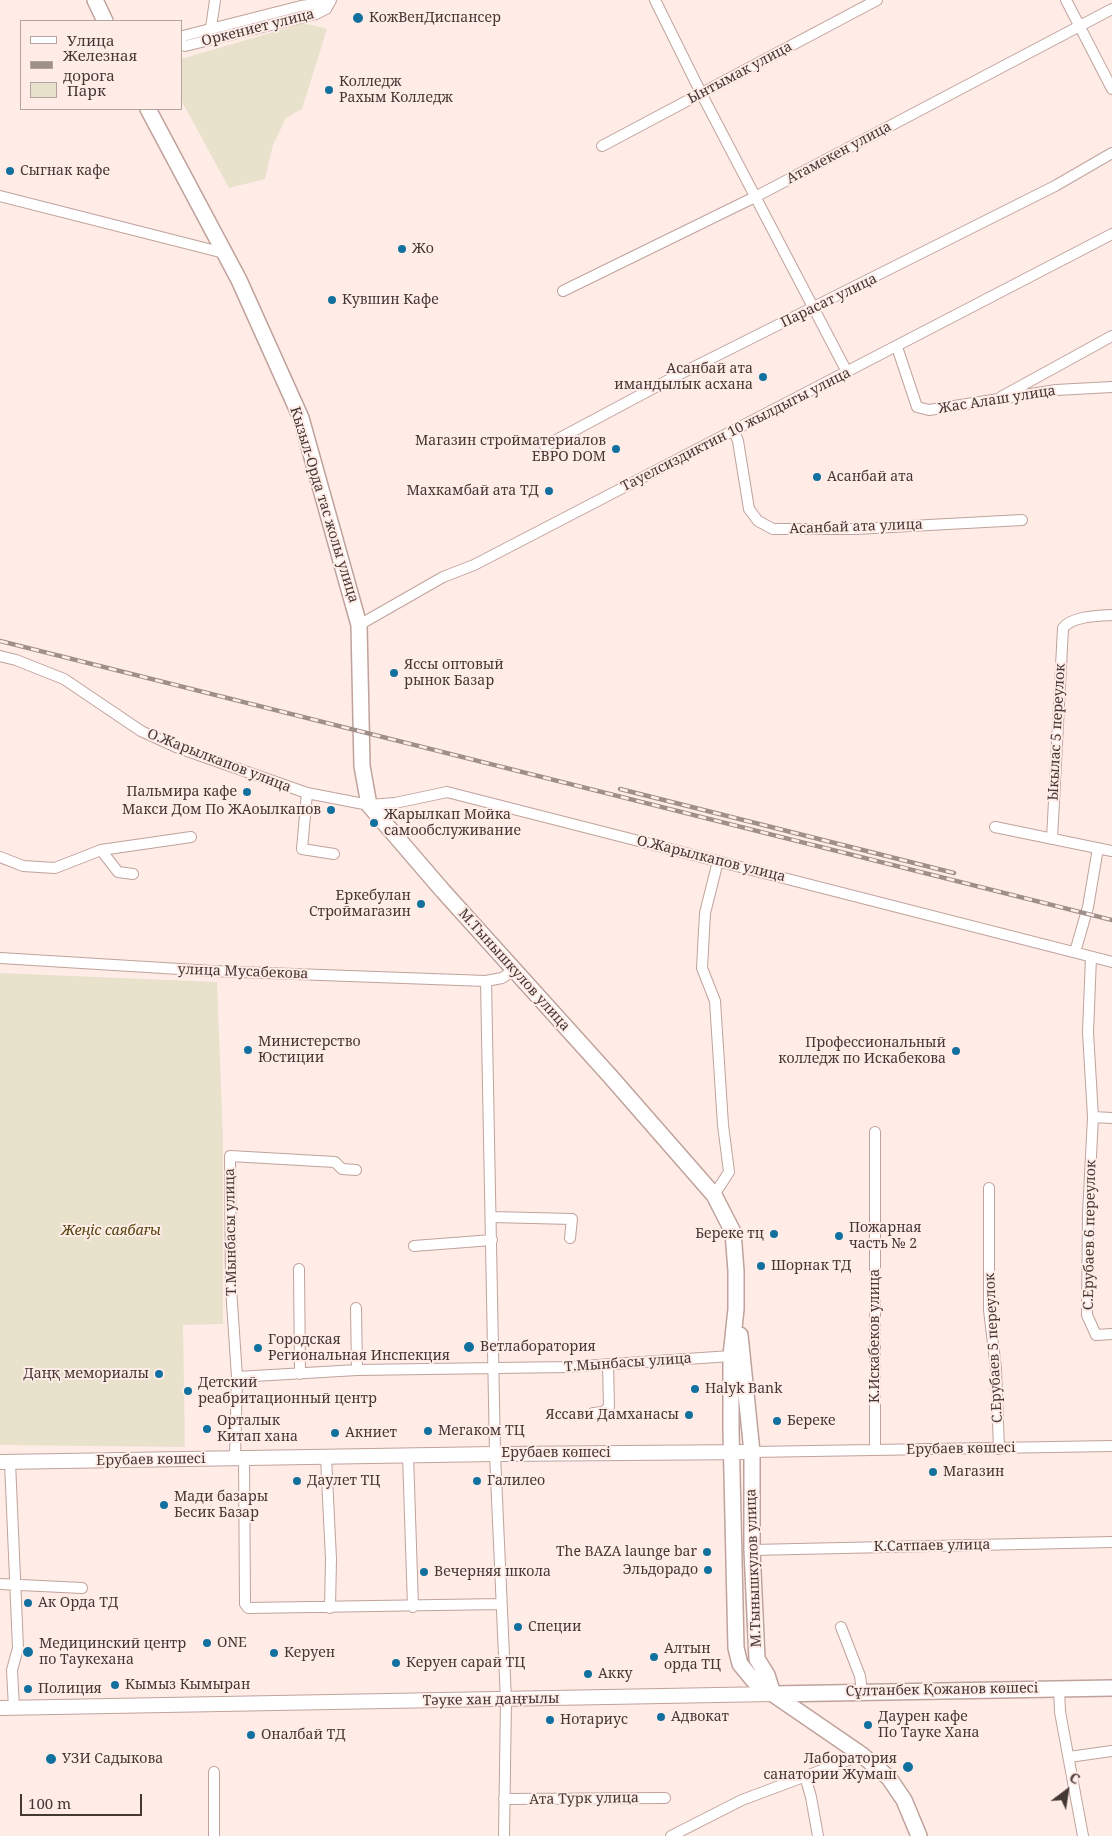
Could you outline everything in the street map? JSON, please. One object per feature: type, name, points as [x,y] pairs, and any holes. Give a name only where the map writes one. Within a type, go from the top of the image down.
[{"type":"main road","points":[[95,0],[105,20]]},
{"type":"main road","name":"Кызыл-Орда тас жолы улица","points":[[149,110],[224,253],[301,418],[359,624],[362,766],[369,805]]},
{"type":"main road","name":"М.Тынышкулов улица","points":[[369,805],[714,1195],[733,1232],[736,1309],[731,1356],[736,1648],[740,1664],[746,1674],[773,1694]]},
{"type":"main road","name":"М.Тынышкулов улица","points":[[736,1309],[752,1452],[752,1550],[757,1659],[767,1674],[773,1694]]},
{"type":"main road","name":"Сұлтанбек Қожанов көшесі","points":[[773,1694],[1059,1687],[1112,1688]]},
{"type":"main road","points":[[773,1694],[862,1754],[889,1778],[904,1800],[919,1836]]},
{"type":"street","points":[[211,28],[214,0]]},
{"type":"street","points":[[656,0],[701,94],[757,196],[847,372]]},
{"type":"street","name":"Ынтымак улица","points":[[602,146],[878,0]]},
{"type":"street","points":[[1066,0],[1078,27],[1112,89]]},
{"type":"street","name":"Оркениет улица","points":[[182,38],[211,28],[301,6],[330,1]]},
{"type":"street","name":"Оркениет улица","points":[[182,44],[185,46],[210,41],[316,14],[326,9],[330,1]]},
{"type":"street","name":"Атамекен улица","points":[[563,291],[757,196],[1112,9]]},
{"type":"street","name":"Парасат улица","points":[[545,446],[678,375],[1055,186],[1112,153]]},
{"type":"street","points":[[0,196],[224,253]]},
{"type":"street","name":"Тауелсиздиктин 10 жылдыгы улица","points":[[359,624],[443,577],[474,565],[1112,234]]},
{"type":"street","points":[[994,400],[1112,336]]},
{"type":"street","name":"Жас Алаш улица","points":[[897,347],[917,407],[928,410],[1056,390],[1112,387]]},
{"type":"street","name":"Асанбай ата улица","points":[[734,431],[738,441],[749,509],[758,522],[773,529],[855,528],[1022,520]]},
{"type":"street","name":"Ыкылас 5 переулок","points":[[1052,838],[1055,747],[1065,625],[1090,617],[1112,615]]},
{"type":"street","name":"О.Жарылкапов улица","points":[[0,656],[16,660],[64,679],[141,731],[176,747],[307,794],[369,805],[395,803],[447,792],[1112,962]]},
{"type":"street","name":"О.Жарылкапов улица","points":[[307,794],[302,849],[334,854]]},
{"type":"street","points":[[995,827],[1112,851]]},
{"type":"street","points":[[0,857],[23,866],[55,868],[101,850],[191,837]]},
{"type":"street","points":[[1075,952],[1088,907],[1098,848]]},
{"type":"street","points":[[101,850],[118,872],[133,874]]},
{"type":"street","points":[[714,1195],[729,1172],[723,1125],[715,1000],[702,968],[705,913],[718,861]]},
{"type":"street","name":"С.Ерубаев 6 переулок","points":[[1091,957],[1088,1032],[1093,1118],[1088,1214],[1088,1315],[1096,1334],[1112,1334]]},
{"type":"street","name":"улица Мусабекова","points":[[0,958],[203,970],[486,981]]},
{"type":"street","points":[[504,1836],[506,1700],[495,1454],[492,1217],[486,981],[502,978],[514,970]]},
{"type":"street","points":[[1093,1118],[1112,1118]]},
{"type":"street","name":"К.Искабеков улица","points":[[875,1132],[875,1450]]},
{"type":"street","name":"Т.Мынбасы улица","points":[[330,1608],[246,1607],[237,1377],[231,1288],[230,1156],[335,1162],[342,1169],[356,1170]]},
{"type":"street","name":"С.Ерубаев 5 переулок","points":[[989,1188],[989,1310],[996,1369],[999,1449]]},
{"type":"street","points":[[492,1217],[572,1219],[570,1238]]},
{"type":"street","points":[[414,1246],[492,1240]]},
{"type":"street","points":[[299,1269],[300,1374]]},
{"type":"street","points":[[356,1308],[357,1370]]},
{"type":"street","name":"Т.Мынбасы улица","points":[[237,1377],[357,1370],[568,1368],[731,1356]]},
{"type":"street","points":[[593,1412],[603,1412],[609,1407],[608,1364]]},
{"type":"street","name":"Ерубаев көшесі","points":[[5,1462],[1112,1446]]},
{"type":"street","points":[[408,1455],[413,1607]]},
{"type":"street","points":[[326,1457],[331,1559],[330,1608],[502,1604]]},
{"type":"street","points":[[5,1462],[16,1585],[18,1648],[12,1670],[7,1708]]},
{"type":"street","name":"К.Сатпаев улица","points":[[752,1550],[1112,1542]]},
{"type":"street","points":[[0,1584],[82,1588]]},
{"type":"street","points":[[841,1627],[858,1669],[862,1691]]},
{"type":"street","points":[[1059,1687],[1060,1712],[1083,1836]]},
{"type":"street","name":"Тәуке хан даңғылы","points":[[7,1708],[773,1694]]},
{"type":"street","points":[[1069,1757],[1112,1751]]},
{"type":"street","points":[[671,1836],[742,1800],[862,1754]]},
{"type":"street","points":[[214,1772],[214,1836]]},
{"type":"street","points":[[805,1776],[812,1797],[818,1836]]},
{"type":"street","name":"Ата Турк улица","points":[[504,1799],[665,1798]]},
{"type":"green space","points":[[304,23],[327,29],[302,109],[286,118],[273,145],[265,179],[229,188],[182,102],[182,59]]},
{"type":"green space","name":"Жеңіс саябағы","points":[[0,973],[217,982],[223,1139],[223,1324],[183,1325],[185,1447],[0,1445]]},
{"type":"railway","points":[[0,641],[1112,920]]},
{"type":"railway","points":[[620,789],[954,873]]},
{"type":"place","name":"КожВенДиспансер","points":[[358,18]]},
{"type":"place","name":"Колледж Рахым Колледж","points":[[329,90]]},
{"type":"place","name":"Сыгнак кафе","points":[[10,171]]},
{"type":"place","name":"Жо","points":[[402,249]]},
{"type":"place","name":"Кувшин Кафе","points":[[332,300]]},
{"type":"place","name":"Асанбай ата имандылык асхана","points":[[763,377]]},
{"type":"place","name":"Магазин стройматериалов ЕВРО DOM","points":[[616,449]]},
{"type":"place","name":"Асанбай ата","points":[[817,477]]},
{"type":"place","name":"Махкамбай ата ТД","points":[[549,491]]},
{"type":"place","name":"Яссы оптовый рынок Базар","points":[[394,673]]},
{"type":"place","name":"Пальмира кафе","points":[[247,792]]},
{"type":"place","name":"Макси Дом По ЖАоылкапов","points":[[331,810]]},
{"type":"place","name":"Жарылкап Мойка самообслуживание","points":[[374,823]]},
{"type":"place","name":"Еркебулан Строймагазин","points":[[421,904]]},
{"type":"place","name":"Министерство Юстиции","points":[[248,1050]]},
{"type":"place","name":"Профессиональный колледж по Искабекова","points":[[956,1051]]},
{"type":"place","name":"Береке тц","points":[[774,1234]]},
{"type":"place","name":"Пожарная часть № 2","points":[[839,1236]]},
{"type":"place","name":"Шорнак ТД","points":[[761,1266]]},
{"type":"place","name":"Ветлаборатория","points":[[469,1347]]},
{"type":"place","name":"Городская Региональная Инспекция","points":[[258,1348]]},
{"type":"place","name":"Даңқ мемориалы","points":[[159,1374]]},
{"type":"place","name":"Halyk Bank","points":[[695,1389]]},
{"type":"place","name":"Детский реабритационный центр","points":[[188,1391]]},
{"type":"place","name":"Яссави Дамханасы","points":[[689,1415]]},
{"type":"place","name":"Береке","points":[[777,1421]]},
{"type":"place","name":"Орталык Китап хана","points":[[207,1429]]},
{"type":"place","name":"Мегаком ТЦ","points":[[428,1431]]},
{"type":"place","name":"Акниет","points":[[335,1433]]},
{"type":"place","name":"Магазин","points":[[933,1472]]},
{"type":"place","name":"Даулет ТЦ","points":[[297,1481]]},
{"type":"place","name":"Галилео","points":[[477,1481]]},
{"type":"place","name":"Мади базары Бесик Базар","points":[[164,1505]]},
{"type":"place","name":"The BAZA launge bar","points":[[707,1552]]},
{"type":"place","name":"Эльдорадо","points":[[708,1570]]},
{"type":"place","name":"Вечерняя школа","points":[[424,1572]]},
{"type":"place","name":"Ак Орда ТД","points":[[28,1603]]},
{"type":"place","name":"Специи","points":[[518,1627]]},
{"type":"place","name":"ONE","points":[[207,1643]]},
{"type":"place","name":"Медицинский центр по Таукехана","points":[[28,1652]]},
{"type":"place","name":"Керуен","points":[[274,1653]]},
{"type":"place","name":"Алтын орда ТЦ","points":[[654,1657]]},
{"type":"place","name":"Керуен сарай ТЦ","points":[[396,1663]]},
{"type":"place","name":"Акку","points":[[588,1674]]},
{"type":"place","name":"Кымыз Кымыран","points":[[115,1685]]},
{"type":"place","name":"Полиция","points":[[28,1689]]},
{"type":"place","name":"Адвокат","points":[[661,1717]]},
{"type":"place","name":"Нотариус","points":[[550,1720]]},
{"type":"place","name":"Даурен кафе По Тауке Хана","points":[[868,1725]]},
{"type":"place","name":"Оналбай ТД","points":[[251,1735]]},
{"type":"place","name":"УЗИ Садыкова","points":[[51,1759]]},
{"type":"place","name":"Лаборатория санатории Жумаш","points":[[908,1767]]}]
